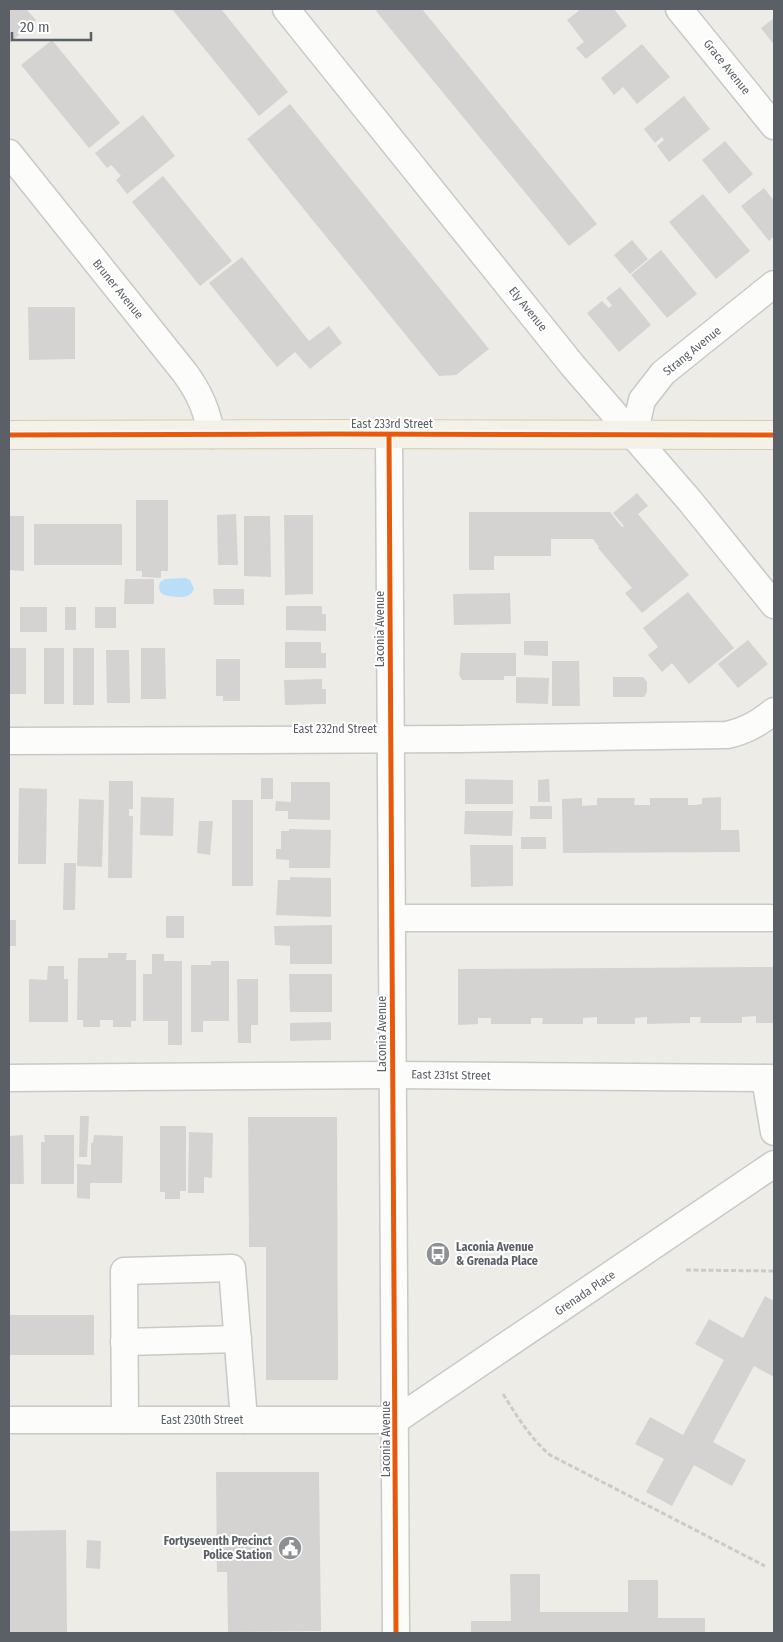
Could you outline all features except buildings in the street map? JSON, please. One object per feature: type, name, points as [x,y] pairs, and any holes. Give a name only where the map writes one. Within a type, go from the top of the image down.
[{"type":"main road","name":"East 233rd Street","points":[[9,435],[774,435]]},
{"type":"street","name":"Ely Avenue","points":[[286,9],[573,366],[634,435],[774,605]]},
{"type":"street","name":"Grace Avenue","points":[[679,9],[774,126]]},
{"type":"street","name":"Bruner Avenue","points":[[9,153],[185,373],[197,390],[207,412],[211,435]]},
{"type":"street","name":"Strang Avenue","points":[[634,435],[642,400],[663,373],[774,284]]},
{"type":"street","name":"Laconia Avenue","points":[[389,434],[396,1633]]},
{"type":"street","name":"East 232nd Street","points":[[9,741],[460,739],[727,735],[756,725],[774,711]]},
{"type":"street","points":[[393,918],[771,918]]},
{"type":"street","name":"East 231st Street","points":[[9,1078],[392,1075],[769,1078]]},
{"type":"street","points":[[769,1078],[774,1132]]},
{"type":"street","name":"Grenada Place","points":[[396,1420],[774,1164]]},
{"type":"street","points":[[125,1420],[124,1271],[232,1268],[244,1420]]},
{"type":"street","points":[[124,1342],[238,1339]]},
{"type":"street","name":"East 230th Street","points":[[9,1420],[396,1420]]},
{"type":"path","points":[[686,1270],[774,1271]]},
{"type":"path","points":[[503,1394],[525,1429],[536,1443],[550,1455],[765,1566]]},
{"type":"water","points":[[185,578],[190,580],[194,589],[189,595],[173,597],[163,594],[159,590],[160,582],[165,579]]},
{"type":"cycle path","points":[[9,435],[774,435]]},
{"type":"cycle path","points":[[389,435],[396,1633]]},
{"type":"place","name":"Laconia Avenue & Grenada Place","points":[[438,1254]]},
{"type":"place","name":"Fortyseventh Precinct Police Station","points":[[290,1548]]}]
